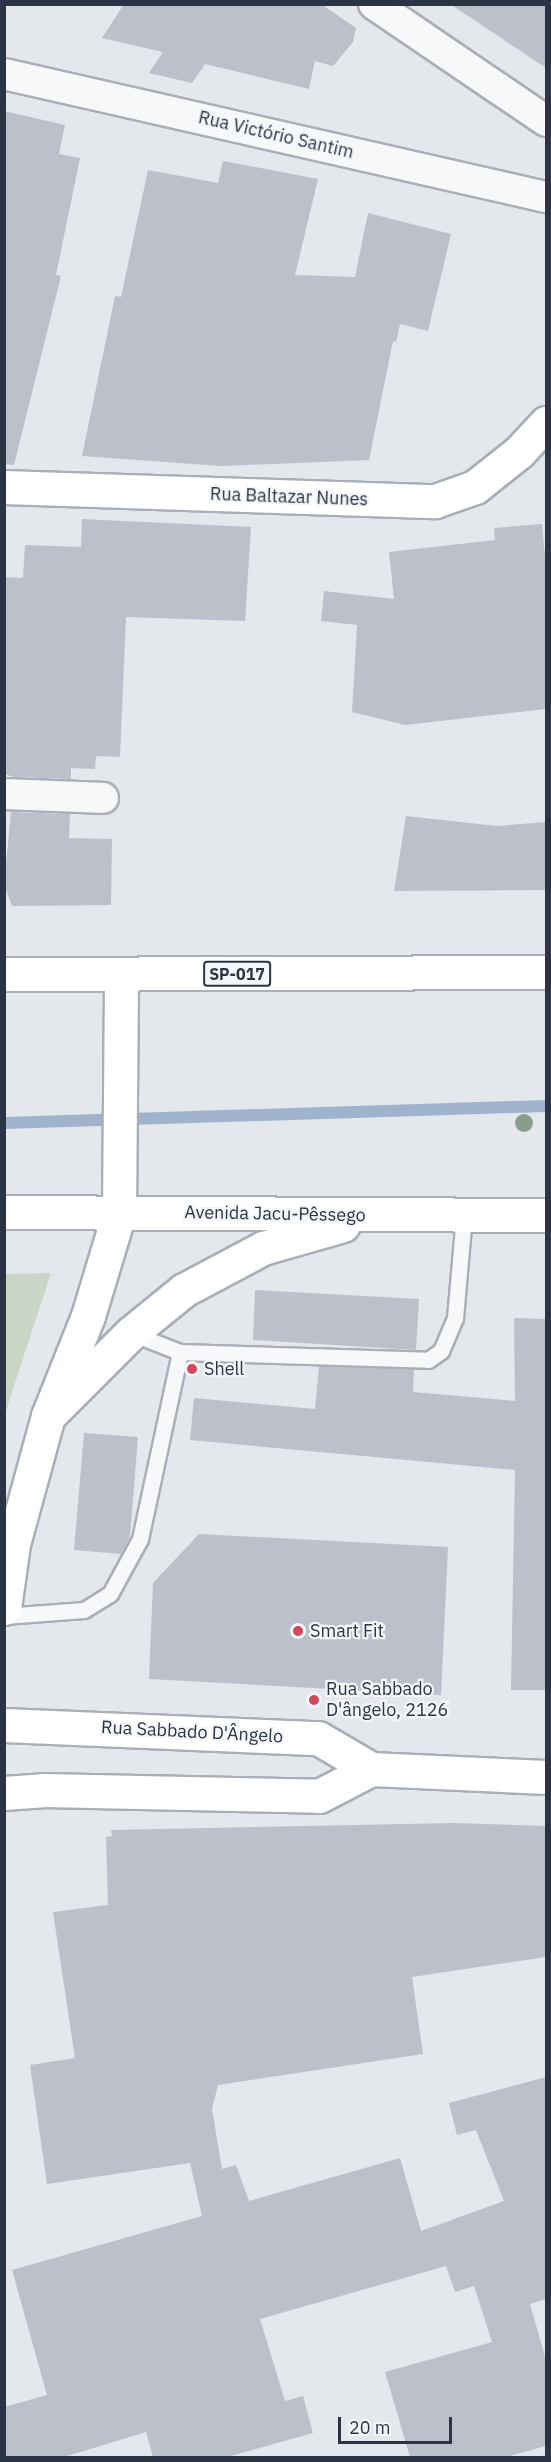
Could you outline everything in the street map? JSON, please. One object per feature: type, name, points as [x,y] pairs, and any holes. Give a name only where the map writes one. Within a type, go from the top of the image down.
[{"type":"main road","name":"Rua Baltazar Nunes","points":[[4,487],[435,501],[475,487],[519,452],[546,423]]},
{"type":"main road","name":"SP-017","points":[[4,974],[546,972]]},
{"type":"main road","points":[[4,1608],[13,1544],[48,1416],[88,1316],[119,1213],[121,975]]},
{"type":"main road","name":"Avenida Jacu-Pêssego","points":[[4,1212],[546,1215]]},
{"type":"main road","points":[[48,1416],[131,1334],[184,1290],[263,1248],[377,1215]]},
{"type":"main road","name":"Rua Sabbado D'Ângelo","points":[[4,1725],[318,1738],[371,1768],[546,1777]]},
{"type":"main road","points":[[4,1792],[43,1790],[319,1796],[371,1768]]},
{"type":"street","points":[[374,4],[546,122]]},
{"type":"street","name":"Rua Victório Santim","points":[[4,74],[546,197]]},
{"type":"street","points":[[4,794],[103,798]]},
{"type":"lane","points":[[131,1334],[180,1352],[429,1359],[441,1351],[455,1318],[464,1215]]},
{"type":"lane","points":[[4,1616],[84,1610],[110,1594],[140,1539],[180,1352]]},
{"type":"green space","points":[[51,1273],[9,1401],[5,1416],[5,1274]]},
{"type":"building","points":[[124,4],[321,4],[356,28],[353,42],[333,66],[315,61],[309,89],[205,64],[192,83],[149,73],[163,52],[102,38]]},
{"type":"building","points":[[450,4],[546,4],[546,68]]},
{"type":"building","points":[[4,111],[65,125],[59,154],[80,158],[56,275],[61,276],[14,465],[4,464]]},
{"type":"building","points":[[223,161],[318,179],[295,275],[355,277],[368,213],[451,234],[428,331],[400,324],[396,342],[393,341],[369,460],[221,466],[82,456],[115,296],[121,297],[148,170],[218,183]]},
{"type":"building","points":[[82,519],[251,527],[245,621],[126,617],[120,757],[96,756],[95,769],[71,768],[71,779],[14,777],[4,774],[4,577],[23,578],[25,545],[81,547]]},
{"type":"building","points":[[542,524],[546,567],[546,709],[405,725],[352,712],[357,625],[321,621],[324,591],[394,599],[389,552],[495,540],[494,528]]},
{"type":"building","points":[[11,812],[70,814],[69,838],[112,839],[111,905],[12,906],[4,885]]},
{"type":"building","points":[[406,816],[497,826],[546,822],[546,890],[394,891]]},
{"type":"building","points":[[255,1290],[419,1299],[416,1350],[253,1340]]},
{"type":"building","points":[[514,1318],[546,1319],[546,1690],[511,1690],[515,1470],[190,1440],[194,1398],[315,1409],[319,1366],[414,1369],[413,1392],[515,1401]]},
{"type":"building","points":[[84,1433],[138,1437],[130,1536],[121,1554],[74,1550]]},
{"type":"building","name":"Smart Fit","points":[[199,1534],[448,1547],[441,1695],[149,1679],[153,1583]]},
{"type":"building","points":[[454,1823],[546,1826],[546,1957],[412,1977],[423,2054],[218,2085],[212,2109],[222,2169],[236,2165],[249,2201],[400,2158],[421,2231],[504,2201],[476,2130],[457,2135],[449,2103],[546,2077],[546,2299],[530,2304],[546,2360],[546,2446],[506,2457],[410,2457],[385,2372],[492,2342],[474,2286],[455,2292],[446,2266],[260,2319],[285,2401],[303,2396],[313,2433],[227,2457],[153,2457],[146,2432],[64,2457],[4,2457],[4,2407],[47,2395],[12,2270],[202,2216],[190,2163],[47,2184],[30,2065],[75,2058],[53,1912],[108,1905],[106,1837],[112,1836],[111,1830]]},
{"type":"waterway","points":[[4,1123],[546,1106]]},
{"type":"place","name":"Shell","points":[[192,1369]]},
{"type":"place","name":"Smart Fit","points":[[298,1631]]},
{"type":"place","name":"Rua Sabbado D'ângelo, 2126","points":[[314,1700]]}]
